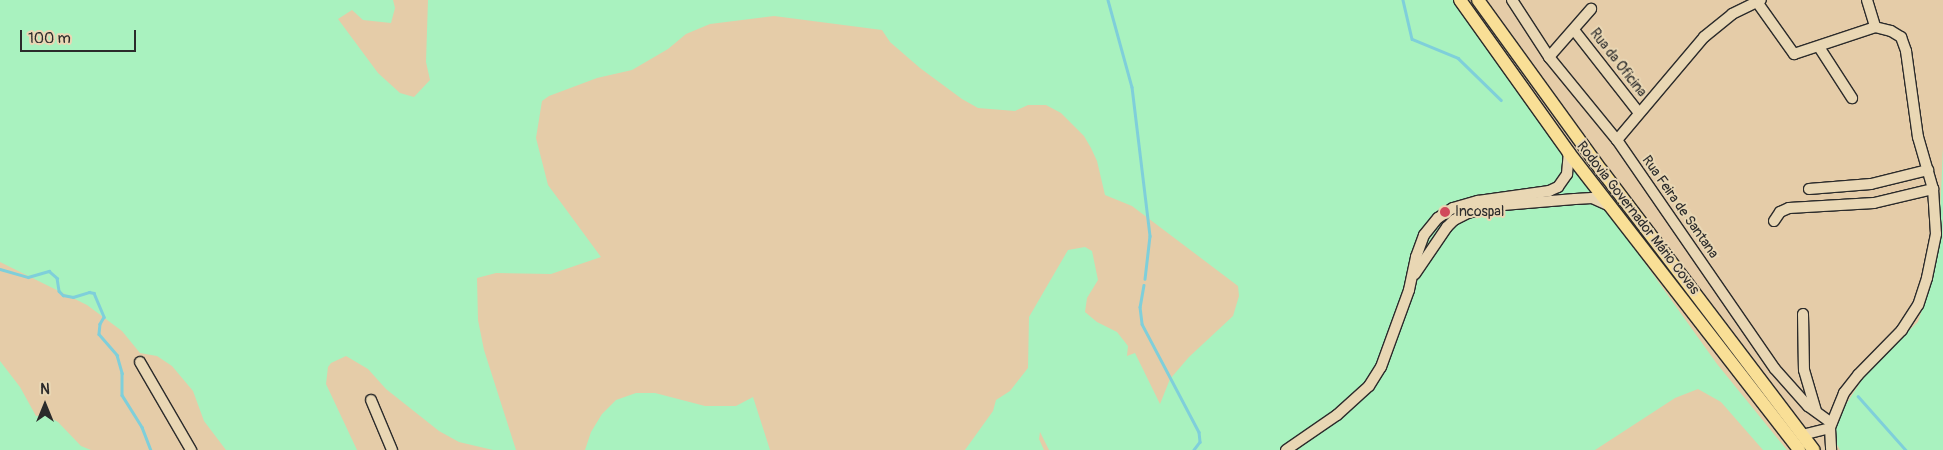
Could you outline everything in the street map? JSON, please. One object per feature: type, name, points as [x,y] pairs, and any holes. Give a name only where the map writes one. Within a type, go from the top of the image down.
[{"type":"main road","name":"Rodovia Governador Mário Covas","points":[[1460,0],[1569,154],[1799,450]]},
{"type":"main road","name":"Rodovia Governador Mário Covas","points":[[1478,0],[1602,171],[1814,450]]},
{"type":"street","name":"Rua Feira de Santana","points":[[1512,0],[1549,57],[1616,140],[1775,369],[1793,391],[1831,426]]},
{"type":"street","points":[[1867,0],[1875,27]]},
{"type":"street","points":[[1616,140],[1704,37],[1732,14],[1759,1],[1794,54],[1875,27],[1898,34],[1904,41],[1918,137],[1933,189],[1936,234],[1927,278],[1918,305],[1902,330],[1858,375],[1844,394],[1831,426],[1832,450]]},
{"type":"street","points":[[1549,57],[1591,9]]},
{"type":"street","name":"Rua da Oficina","points":[[1574,30],[1639,113]]},
{"type":"street","points":[[1819,47],[1852,98]]},
{"type":"street","points":[[1286,450],[1337,415],[1369,386],[1381,367],[1413,277],[1416,257],[1424,235],[1438,218],[1453,208],[1478,201],[1549,191],[1558,187],[1567,174],[1569,154]]},
{"type":"street","points":[[1809,189],[1871,184],[1928,170]]},
{"type":"street","points":[[1774,221],[1780,212],[1789,208],[1874,203],[1933,189]]},
{"type":"street","points":[[1413,277],[1447,227],[1454,220],[1468,213],[1503,205],[1592,198],[1611,207]]},
{"type":"street","points":[[1803,314],[1804,370],[1818,414]]},
{"type":"street","points":[[140,362],[191,450]]},
{"type":"street","points":[[371,400],[392,450]]},
{"type":"street","points":[[1802,435],[1831,426]]},
{"type":"green space","points":[[0,0],[393,0],[395,8],[391,23],[363,20],[352,10],[338,19],[378,73],[400,93],[414,97],[430,80],[426,62],[428,0],[1457,0],[1717,364],[1787,450],[1763,450],[1721,402],[1698,389],[1675,398],[1595,450],[1049,450],[1040,432],[1039,439],[1044,450],[965,450],[993,411],[996,400],[1010,391],[1028,368],[1029,317],[1068,250],[1085,247],[1092,251],[1098,280],[1087,298],[1085,312],[1097,322],[1117,332],[1128,346],[1127,356],[1135,353],[1160,404],[1170,379],[1189,357],[1233,316],[1239,296],[1238,286],[1132,206],[1105,195],[1097,161],[1091,148],[1084,136],[1061,113],[1046,105],[1028,105],[1015,111],[978,108],[962,99],[920,68],[890,42],[882,30],[774,16],[710,24],[686,34],[668,49],[632,70],[597,78],[549,96],[542,101],[536,138],[548,185],[601,257],[551,274],[496,273],[477,278],[478,320],[484,350],[516,450],[493,450],[459,442],[439,431],[386,389],[368,369],[346,356],[331,363],[328,367],[326,384],[357,450],[226,450],[204,421],[193,391],[172,366],[157,356],[140,353],[122,331],[87,305],[0,262]]},
{"type":"green space","points":[[1943,147],[1943,450],[1840,450],[1835,441],[1836,420],[1863,378],[1888,350],[1918,322],[1929,288],[1940,216]]},
{"type":"green space","points":[[0,361],[20,387],[36,416],[45,415],[58,422],[81,446],[91,450],[0,450]]},
{"type":"green space","points":[[636,393],[655,393],[705,406],[736,406],[753,397],[770,450],[585,450],[591,432],[602,414],[616,400]]},
{"type":"waterway","points":[[1108,0],[1132,87],[1150,236],[1145,279]]},
{"type":"waterway","points":[[1403,0],[1412,39],[1458,58],[1501,100]]},
{"type":"waterway","points":[[0,269],[28,277],[49,271],[57,278],[59,291],[63,295],[73,297],[89,292],[94,293],[104,317],[100,324],[99,334],[117,355],[122,373],[122,395],[142,427],[151,450]]},
{"type":"waterway","points":[[1144,285],[1140,307],[1142,324],[1199,432],[1200,442],[1194,450]]},
{"type":"waterway","points":[[1858,396],[1906,450]]},
{"type":"place","name":"Incospal","points":[[1445,212]]}]
